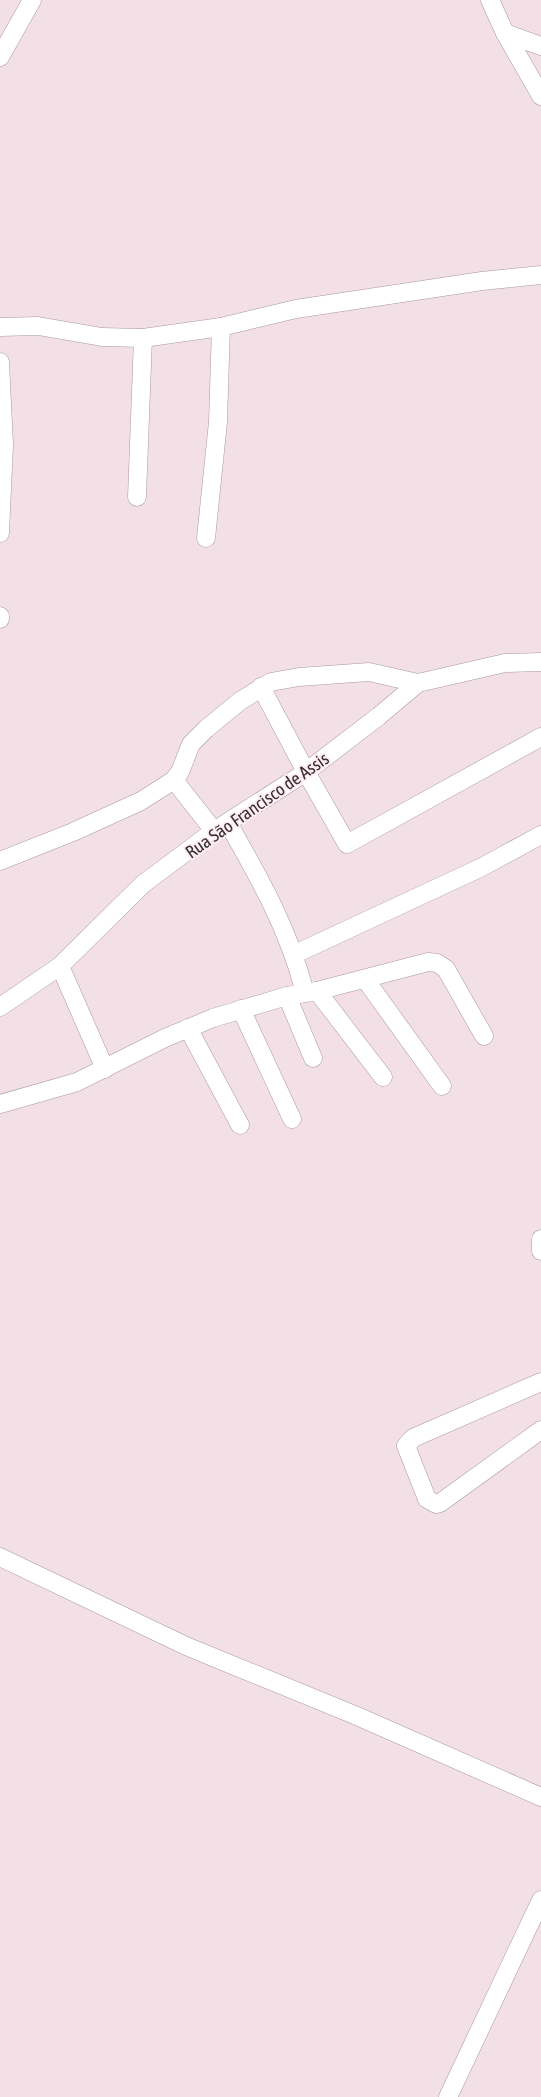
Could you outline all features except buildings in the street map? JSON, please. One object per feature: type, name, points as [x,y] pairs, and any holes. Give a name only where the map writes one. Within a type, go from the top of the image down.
[{"type":"street","points":[[0,57],[32,0]]},
{"type":"street","points":[[490,0],[505,33],[541,96]]},
{"type":"street","points":[[505,33],[541,46]]},
{"type":"street","points":[[0,327],[38,326],[102,337],[142,338],[221,327],[296,309],[482,281],[541,275]]},
{"type":"street","points":[[206,538],[218,422],[221,327]]},
{"type":"street","points":[[137,497],[142,338]]},
{"type":"street","points":[[0,362],[4,445],[0,533]]},
{"type":"street","name":"Rua São Francisco de Assis","points":[[0,1007],[60,966],[143,884],[221,827],[306,772],[379,716],[418,683],[505,664],[541,662]]},
{"type":"street","points":[[0,860],[73,832],[141,801],[174,780],[191,744],[233,707],[271,682],[299,677],[369,672],[418,683]]},
{"type":"street","points":[[261,687],[306,772],[348,844],[541,737]]},
{"type":"street","points":[[174,780],[221,827],[263,883],[311,992],[383,1077]]},
{"type":"street","points":[[295,954],[482,868],[541,835]]},
{"type":"street","points":[[0,1104],[77,1082],[188,1028],[241,1009],[428,962],[442,965],[464,998],[484,1036]]},
{"type":"street","points":[[60,966],[105,1069]]},
{"type":"street","points":[[365,979],[442,1086]]},
{"type":"street","points":[[287,996],[313,1058]]},
{"type":"street","points":[[241,1009],[292,1119]]},
{"type":"street","points":[[188,1028],[240,1125]]},
{"type":"street","points":[[541,1238],[541,1251]]},
{"type":"street","points":[[541,1382],[413,1438],[406,1446],[427,1499],[436,1504],[541,1430]]},
{"type":"street","points":[[0,1557],[186,1646],[357,1716],[541,1797]]},
{"type":"street","points":[[448,2097],[541,1900]]}]
